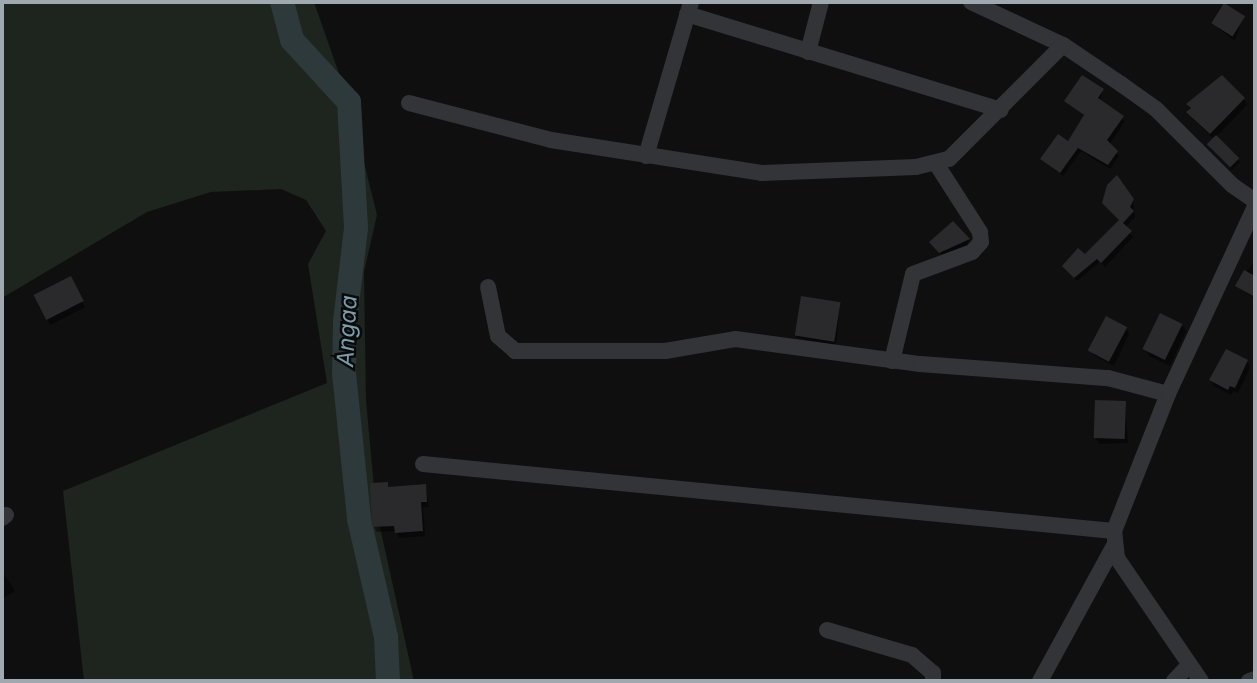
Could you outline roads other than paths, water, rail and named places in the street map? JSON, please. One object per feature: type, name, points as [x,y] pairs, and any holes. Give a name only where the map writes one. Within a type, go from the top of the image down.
[{"type":"street","points":[[808,52],[821,2]]},
{"type":"street","points":[[971,2],[1063,45],[1156,109],[1232,185],[1255,201]]},
{"type":"street","points":[[646,156],[689,8],[808,52],[1001,110]]},
{"type":"street","points":[[409,103],[551,139],[761,173],[937,165],[1001,110],[1063,45]]},
{"type":"street","points":[[892,361],[914,274],[972,252],[981,242],[980,232],[937,165]]},
{"type":"street","points":[[1040,681],[1114,539],[1168,394],[1255,207]]},
{"type":"street","points":[[488,286],[498,336],[515,351],[665,351],[734,340],[892,361],[1108,378],[1168,394]]},
{"type":"street","points":[[423,464],[1114,539]]},
{"type":"street","points":[[1114,539],[1124,570],[1188,666],[1201,681]]},
{"type":"street","points":[[827,629],[912,655],[933,673],[933,681]]},
{"type":"street","points":[[1174,681],[1188,666]]},
{"type":"street","points":[[1249,681],[1255,679]]},
{"type":"waterway","name":"Angaa","points":[[282,2],[292,40],[349,102],[356,228],[345,322],[344,373],[359,519],[386,637],[388,681]]}]
